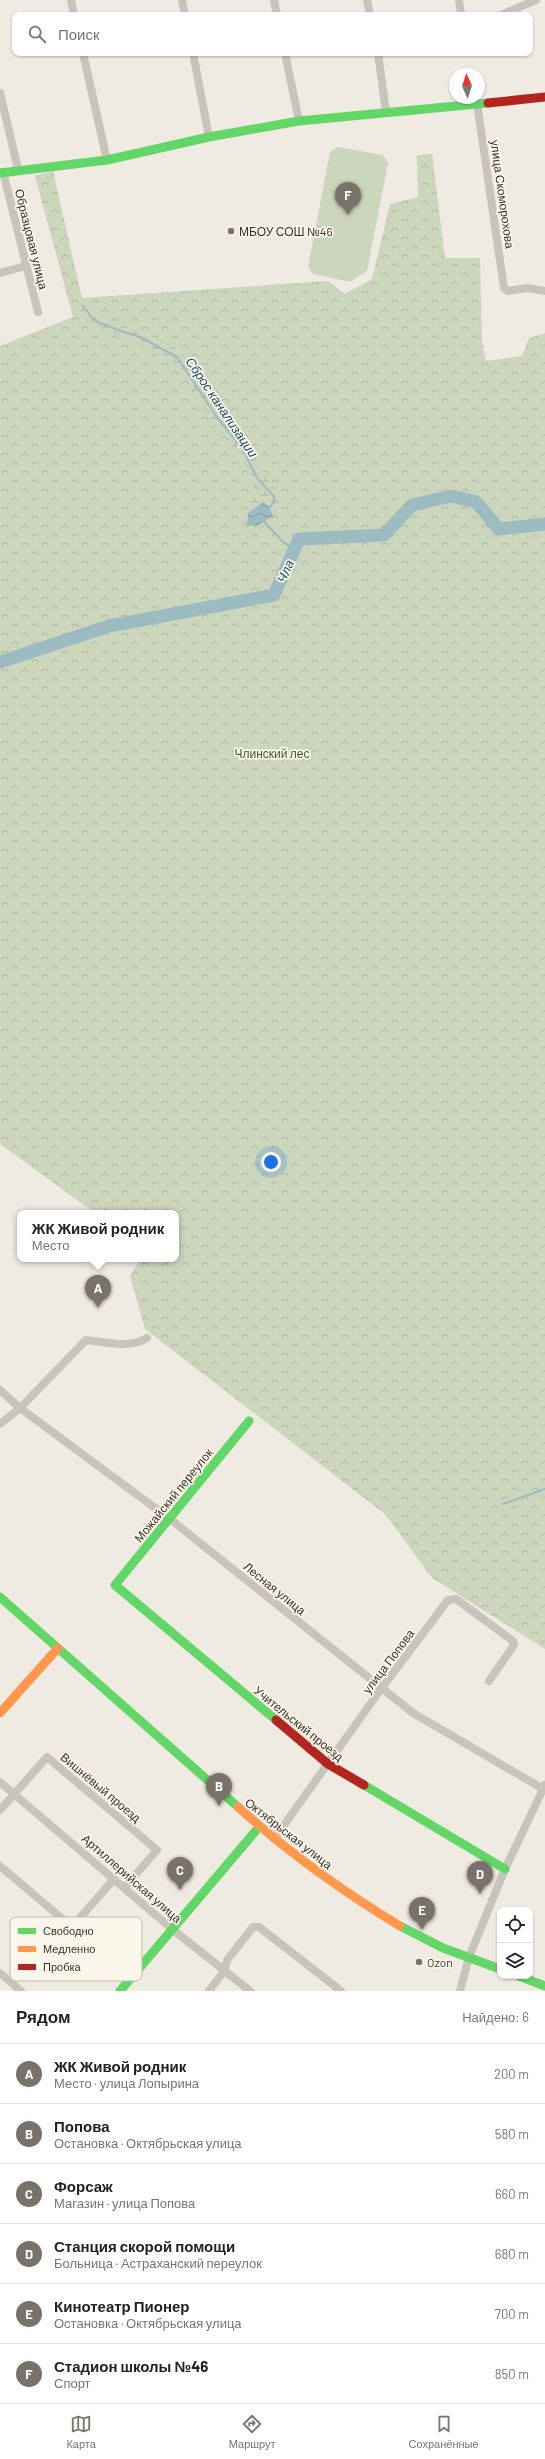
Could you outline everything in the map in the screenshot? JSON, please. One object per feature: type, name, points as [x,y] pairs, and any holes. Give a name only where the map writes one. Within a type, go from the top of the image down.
[{"type":"street","points":[[71,0],[73,12]]},
{"type":"street","points":[[182,0],[184,12]]},
{"type":"street","points":[[274,0],[276,12]]},
{"type":"street","points":[[367,0],[369,12]]},
{"type":"street","points":[[459,0],[461,12]]},
{"type":"street","points":[[508,12],[536,0]]},
{"type":"street","points":[[84,56],[106,160]]},
{"type":"street","points":[[194,56],[209,137]]},
{"type":"street","points":[[286,56],[300,121]]},
{"type":"street","points":[[378,56],[386,112]]},
{"type":"street","points":[[0,93],[18,169]]},
{"type":"street","points":[[485,102],[545,97]]},
{"type":"street","points":[[2,172],[106,160],[209,137],[300,121],[467,104]]},
{"type":"street","name":"улица Скоморохова","points":[[477,104],[504,288],[508,291],[527,288],[545,291]]},
{"type":"street","name":"Образцовая улица","points":[[2,172],[38,312]]},
{"type":"street","points":[[0,273],[26,266]]},
{"type":"street","points":[[0,1424],[20,1408],[86,1340],[124,1344],[139,1342],[147,1338]]},
{"type":"street","name":"Лесная улица","points":[[0,1390],[20,1408],[170,1519],[381,1689],[413,1713],[544,1788]]},
{"type":"street","name":"Можайский переулок","points":[[115,1585],[249,1421]]},
{"type":"street","name":"Учительский проезд","points":[[115,1585],[328,1764],[505,1869]]},
{"type":"street","name":"Октябрьская улица","points":[[0,1597],[258,1827],[274,1839],[357,1900],[406,1930],[497,1968]]},
{"type":"street","name":"улица Попова","points":[[274,1839],[381,1689],[448,1600],[456,1599],[512,1641],[514,1645],[489,1681]]},
{"type":"street","points":[[0,1713],[58,1648]]},
{"type":"street","name":"Вишнёвый проезд","points":[[0,1810],[47,1757],[157,1850],[124,1887]]},
{"type":"street","name":"Артиллерийская улица","points":[[0,1782],[172,1929],[250,1991]]},
{"type":"street","points":[[460,1991],[469,1957],[505,1869],[544,1788]]},
{"type":"street","points":[[142,1965],[258,1827]]},
{"type":"street","points":[[0,1866],[60,1917]]},
{"type":"street","points":[[81,1917],[114,1879]]},
{"type":"street","points":[[209,1991],[224,1970],[228,1960],[253,1927],[259,1926],[341,1991]]},
{"type":"street","points":[[0,1973],[21,1991]]},
{"type":"street","points":[[527,1979],[545,1986]]},
{"type":"street","points":[[120,1991],[128,1981]]},
{"type":"green space","points":[[338,147],[383,155],[388,163],[367,271],[350,282],[313,274],[308,267],[330,152]]},
{"type":"green space","name":"Члинский лес","points":[[432,154],[445,258],[480,258],[482,341],[486,361],[522,356],[529,338],[545,333],[545,1649],[432,1578],[386,1515],[145,1329],[130,1276],[138,1262],[179,1262],[179,1210],[91,1210],[0,1144],[0,346],[73,317],[35,176],[53,171],[82,298],[328,281],[345,294],[372,279],[390,204],[418,197],[417,155]]},
{"type":"green space","points":[[93,316],[166,342],[184,355],[223,416],[249,445],[269,482],[277,489],[278,503],[275,515],[250,530],[243,518],[253,496],[253,487],[246,467],[241,458],[210,418],[177,365],[152,349],[100,327],[91,321]]},
{"type":"water","points":[[263,502],[269,506],[273,516],[257,526],[247,525],[248,513]]},
{"type":"waterway","name":"Сброс канализации","points":[[83,306],[93,319],[99,323],[142,338],[177,357],[216,416],[242,448],[257,478],[274,496],[274,502],[268,509]]},
{"type":"waterway","name":"Чла","points":[[0,662],[109,626],[274,595],[299,539],[384,535],[412,505],[451,496],[476,502],[499,529],[545,524]]},
{"type":"waterway","name":"Сброс канализации","points":[[263,520],[280,539],[294,550]]},
{"type":"waterway","points":[[503,1504],[545,1489]]},
{"type":"traffic: fast","points":[[0,173],[107,160],[209,137],[299,121],[488,103]]},
{"type":"traffic: fast","points":[[249,1421],[115,1585],[276,1720]]},
{"type":"traffic: fast","points":[[0,1597],[238,1807]]},
{"type":"traffic: fast","points":[[364,1785],[505,1869]]},
{"type":"traffic: fast","points":[[142,1965],[259,1827]]},
{"type":"traffic: fast","points":[[400,1926],[443,1948],[497,1968]]},
{"type":"traffic: fast","points":[[527,1979],[545,1986]]},
{"type":"traffic: fast","points":[[120,1991],[128,1981]]},
{"type":"traffic: slow","points":[[0,1713],[58,1648]]},
{"type":"traffic: slow","points":[[238,1807],[276,1840],[316,1870],[357,1899],[400,1926]]},
{"type":"traffic: jam","points":[[488,103],[545,97]]},
{"type":"traffic: jam","points":[[276,1720],[328,1764],[364,1785]]},
{"type":"place","name":"Стадион школы №46","points":[[348,215]]},
{"type":"place","name":"МБОУ СОШ №46","points":[[231,231]]},
{"type":"place","name":"ЖК Живой родник","points":[[98,1308]]},
{"type":"place","name":"Попова","points":[[219,1806]]},
{"type":"place","name":"Форсаж","points":[[180,1890]]},
{"type":"place","name":"Станция скорой помощи","points":[[480,1894]]},
{"type":"place","name":"Кинотеатр Пионер","points":[[422,1930]]},
{"type":"place","name":"Ozon","points":[[419,1962]]}]
